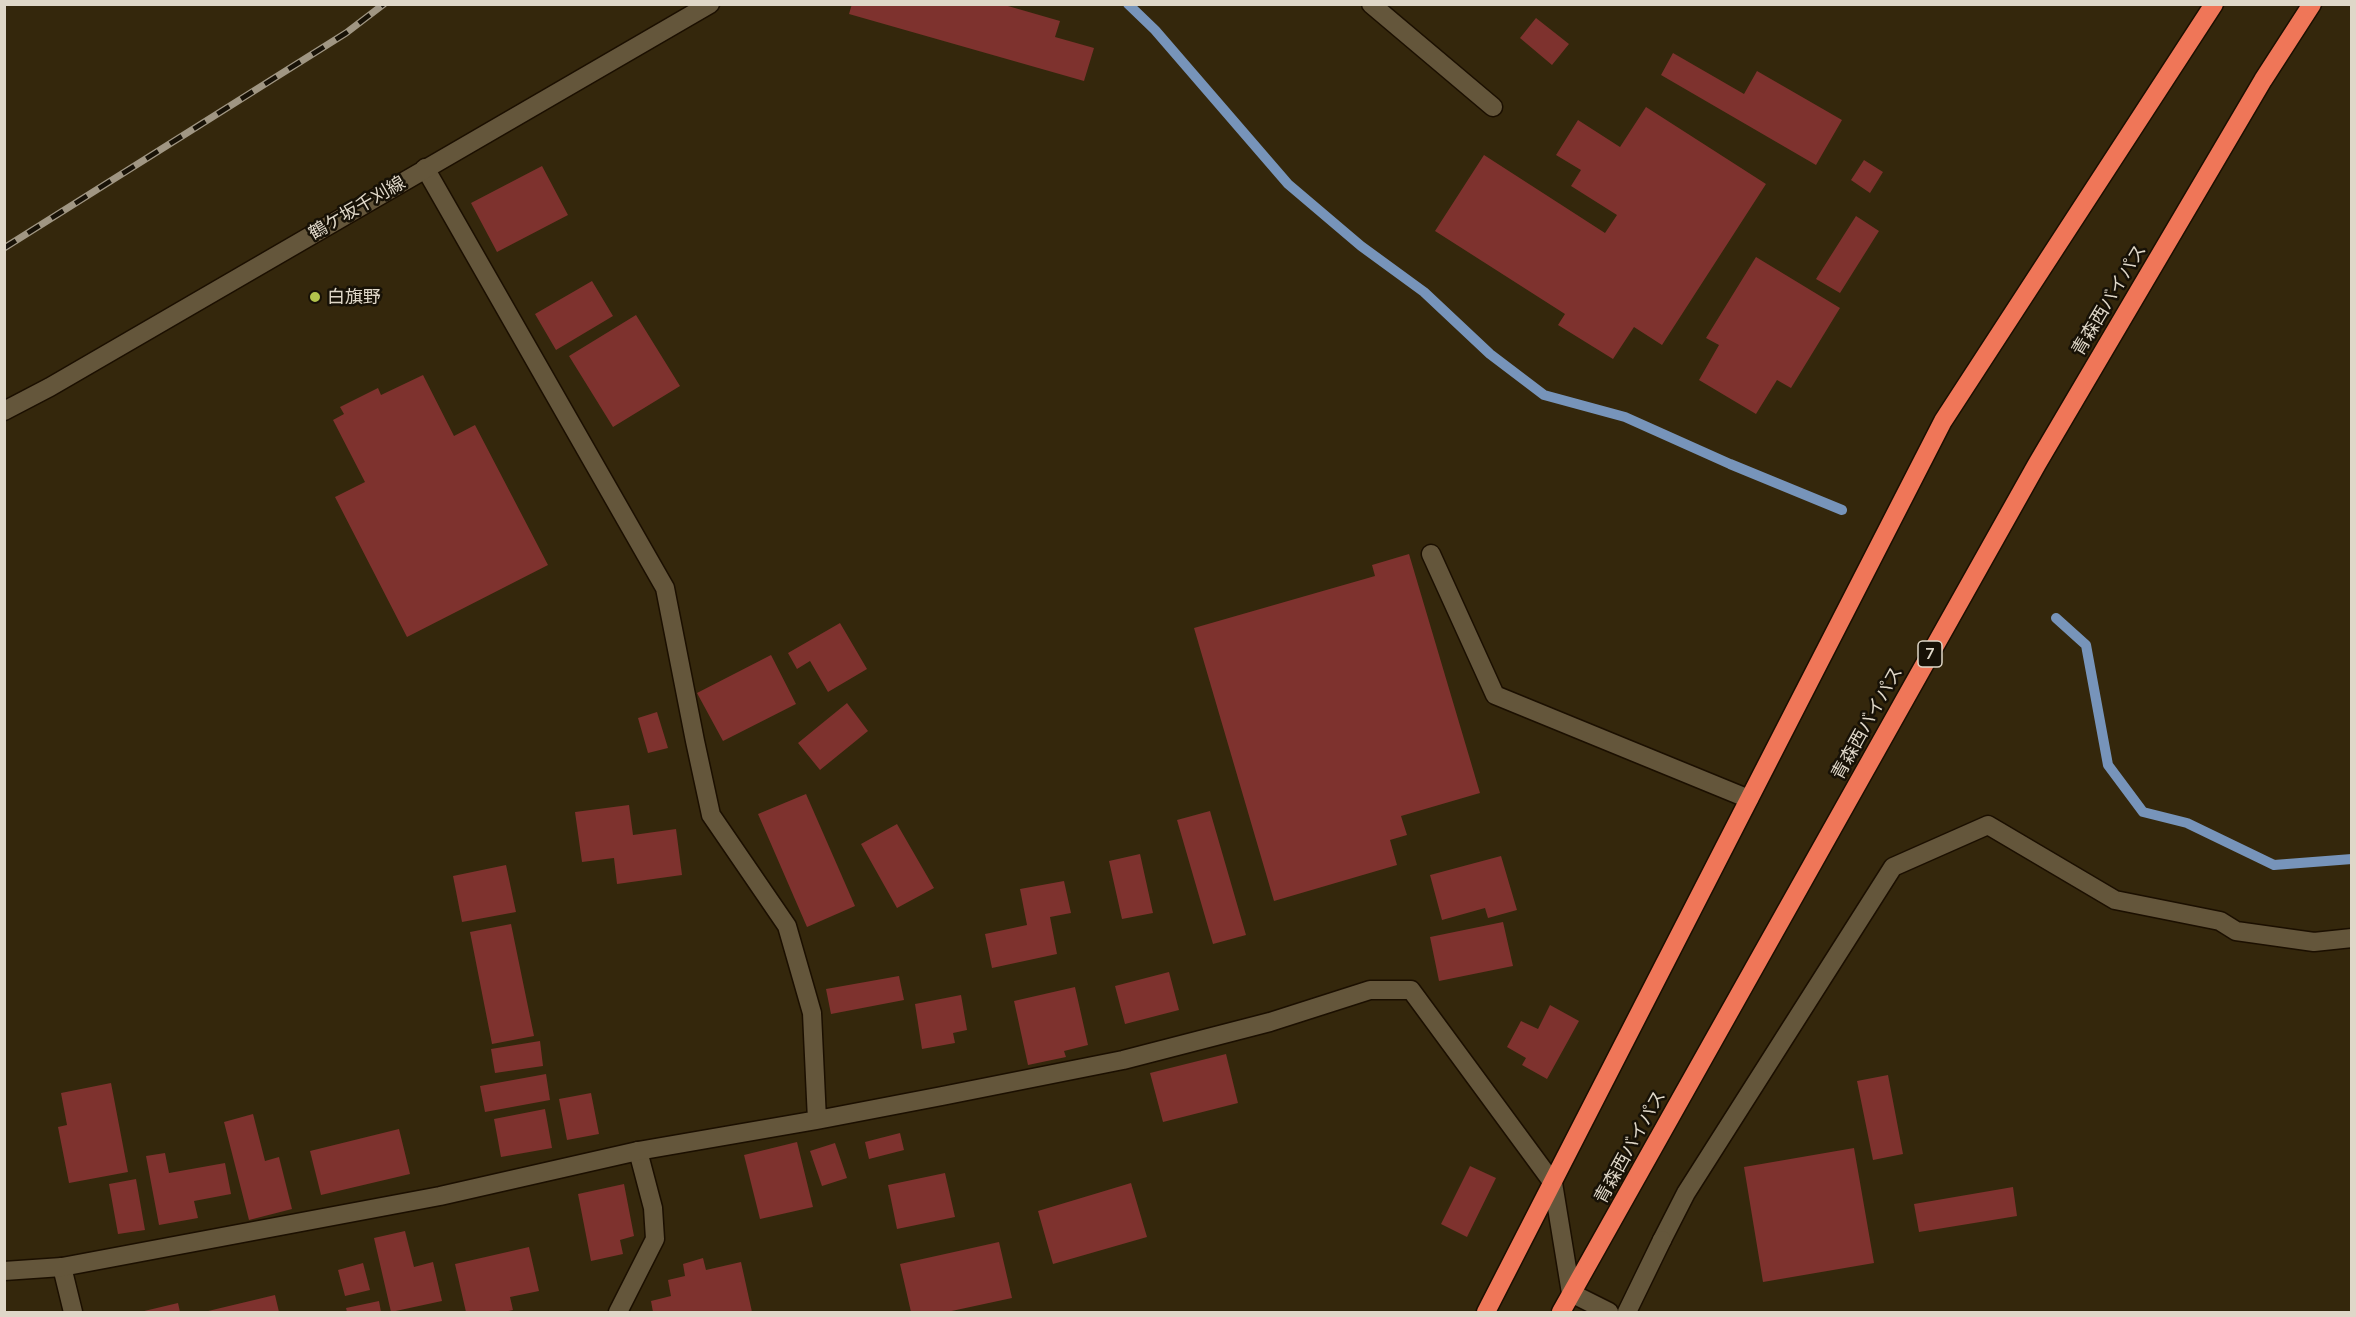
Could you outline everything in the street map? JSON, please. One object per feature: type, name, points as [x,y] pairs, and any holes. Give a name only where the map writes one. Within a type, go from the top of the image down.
[{"type":"highway","points":[[1486,1312],[1943,420],[2214,4]]},
{"type":"highway","name":"青森西バイパス","points":[[1561,1312],[2037,464],[2263,80],[2312,4]]},
{"type":"street","name":"鶴ケ坂千刈線","points":[[4,411],[50,387],[710,4]]},
{"type":"street","points":[[1371,4],[1493,107]]},
{"type":"street","points":[[425,168],[665,588],[694,741],[711,815],[787,926],[812,1013],[817,1120]]},
{"type":"street","points":[[1431,554],[1495,695],[1749,799]]},
{"type":"street","points":[[1627,1312],[1686,1192],[1893,867],[1988,825],[2115,900],[2220,921],[2236,930],[2314,942],[2352,938]]},
{"type":"street","points":[[4,1270],[62,1267],[440,1196],[638,1151],[817,1120],[1123,1059],[1270,1022],[1370,990],[1411,990],[1553,1183],[1572,1293],[1609,1312]]},
{"type":"street","points":[[618,1312],[655,1239],[653,1208],[638,1151]]},
{"type":"street","points":[[62,1267],[73,1312]]},
{"type":"building","points":[[852,4],[1001,4],[1060,21],[1055,37],[1094,48],[1084,81],[849,14]]},
{"type":"building","points":[[1536,18],[1569,44],[1552,65],[1520,38]]},
{"type":"building","points":[[1673,53],[1744,94],[1757,71],[1842,120],[1816,165],[1661,75]]},
{"type":"building","points":[[1646,107],[1766,184],[1662,345],[1634,327],[1613,359],[1558,325],[1565,314],[1435,231],[1484,155],[1605,233],[1617,215],[1571,186],[1581,170],[1556,155],[1578,120],[1620,147]]},
{"type":"building","points":[[1864,160],[1883,172],[1870,193],[1851,180]]},
{"type":"building","points":[[542,166],[568,215],[497,252],[471,203]]},
{"type":"building","points":[[1856,216],[1879,231],[1840,293],[1816,279]]},
{"type":"building","points":[[1756,257],[1840,308],[1791,388],[1777,380],[1756,414],[1699,380],[1719,345],[1706,338]]},
{"type":"building","points":[[592,281],[613,316],[556,350],[535,314]]},
{"type":"building","points":[[636,315],[680,386],[613,427],[569,356]]},
{"type":"building","points":[[423,375],[454,436],[475,425],[548,565],[407,637],[335,497],[365,482],[333,420],[344,414],[340,407],[378,388],[381,395]]},
{"type":"building","points":[[1409,554],[1480,793],[1401,816],[1407,835],[1390,840],[1397,865],[1274,901],[1194,628],[1375,576],[1372,565]]},
{"type":"building","points":[[840,623],[867,669],[828,692],[810,661],[797,669],[788,653]]},
{"type":"building","points":[[771,655],[796,704],[723,741],[697,693]]},
{"type":"building","points":[[847,703],[868,731],[820,770],[798,743]]},
{"type":"building","points":[[657,712],[668,748],[648,753],[638,718]]},
{"type":"building","points":[[806,794],[855,906],[807,927],[758,814]]},
{"type":"building","points":[[629,805],[633,835],[676,829],[682,875],[617,884],[614,858],[582,862],[575,812]]},
{"type":"building","points":[[1210,811],[1246,935],[1213,944],[1177,820]]},
{"type":"building","points":[[897,824],[934,888],[897,908],[861,844]]},
{"type":"building","points":[[1140,854],[1153,913],[1122,919],[1109,861]]},
{"type":"building","points":[[1501,856],[1517,910],[1488,918],[1485,908],[1442,920],[1430,875]]},
{"type":"building","points":[[506,865],[516,912],[462,922],[453,876]]},
{"type":"building","points":[[1064,881],[1071,913],[1050,917],[1057,954],[992,968],[985,934],[1027,925],[1020,889]]},
{"type":"building","points":[[1503,922],[1513,966],[1439,981],[1430,937]]},
{"type":"building","points":[[511,924],[534,1036],[492,1044],[470,932]]},
{"type":"building","points":[[1169,972],[1179,1010],[1125,1024],[1115,986]]},
{"type":"building","points":[[899,976],[904,1000],[831,1014],[826,989]]},
{"type":"building","points":[[1075,987],[1088,1045],[1064,1051],[1066,1057],[1028,1065],[1014,1001]]},
{"type":"building","points":[[961,995],[967,1030],[953,1033],[955,1043],[922,1049],[915,1004]]},
{"type":"building","points":[[1550,1005],[1579,1021],[1547,1079],[1522,1065],[1526,1058],[1507,1047],[1521,1021],[1538,1029]]},
{"type":"building","points":[[540,1041],[543,1066],[495,1073],[491,1049]]},
{"type":"building","points":[[1226,1054],[1238,1103],[1163,1122],[1150,1073]]},
{"type":"building","points":[[546,1074],[550,1100],[485,1112],[480,1086]]},
{"type":"building","points":[[1888,1075],[1903,1154],[1873,1160],[1857,1081]]},
{"type":"building","points":[[111,1083],[128,1172],[69,1183],[58,1127],[67,1125],[61,1093]]},
{"type":"building","points":[[591,1093],[599,1134],[567,1140],[559,1099]]},
{"type":"building","points":[[545,1109],[552,1148],[501,1157],[494,1119]]},
{"type":"building","points":[[253,1114],[265,1161],[279,1157],[292,1209],[249,1220],[224,1122]]},
{"type":"building","points":[[399,1129],[410,1174],[321,1195],[310,1151]]},
{"type":"building","points":[[900,1133],[904,1150],[869,1159],[865,1142]]},
{"type":"building","points":[[797,1142],[813,1207],[760,1219],[744,1155]]},
{"type":"building","points":[[835,1143],[847,1178],[822,1186],[810,1151]]},
{"type":"building","points":[[1854,1148],[1874,1263],[1763,1282],[1744,1167]]},
{"type":"building","points":[[165,1153],[169,1173],[225,1163],[231,1194],[194,1201],[198,1218],[159,1225],[146,1156]]},
{"type":"building","points":[[1470,1166],[1496,1178],[1467,1237],[1441,1224]]},
{"type":"building","points":[[945,1173],[955,1217],[897,1229],[888,1185]]},
{"type":"building","points":[[136,1179],[145,1230],[118,1234],[109,1184]]},
{"type":"building","points":[[1131,1183],[1147,1237],[1053,1264],[1038,1211]]},
{"type":"building","points":[[624,1184],[634,1236],[620,1240],[623,1254],[591,1261],[578,1194]]},
{"type":"building","points":[[2013,1187],[2017,1216],[1919,1232],[1914,1204]]},
{"type":"building","points":[[405,1231],[414,1267],[433,1262],[442,1301],[391,1312],[374,1238]]},
{"type":"building","points":[[999,1242],[1012,1298],[947,1312],[911,1312],[900,1264]]},
{"type":"building","points":[[529,1247],[539,1291],[510,1297],[513,1310],[466,1312],[455,1264]]},
{"type":"building","points":[[703,1258],[706,1270],[741,1262],[752,1312],[653,1312],[651,1301],[671,1296],[668,1280],[685,1276],[683,1264]]},
{"type":"building","points":[[363,1263],[370,1290],[345,1296],[338,1270]]},
{"type":"building","points":[[275,1295],[279,1312],[204,1312]]},
{"type":"building","points":[[379,1301],[381,1312],[347,1312],[346,1308]]},
{"type":"building","points":[[178,1303],[180,1312],[140,1312]]},
{"type":"waterway","points":[[1128,4],[1155,30],[1288,184],[1361,246],[1424,292],[1490,354],[1544,395],[1625,417],[1730,464],[1842,510]]},
{"type":"waterway","points":[[2056,618],[2086,645],[2108,765],[2143,812],[2187,823],[2274,865],[2352,859]]},
{"type":"railway","points":[[4,248],[346,33],[384,4]]},
{"type":"place","name":"白旗野","points":[[315,297]]}]
